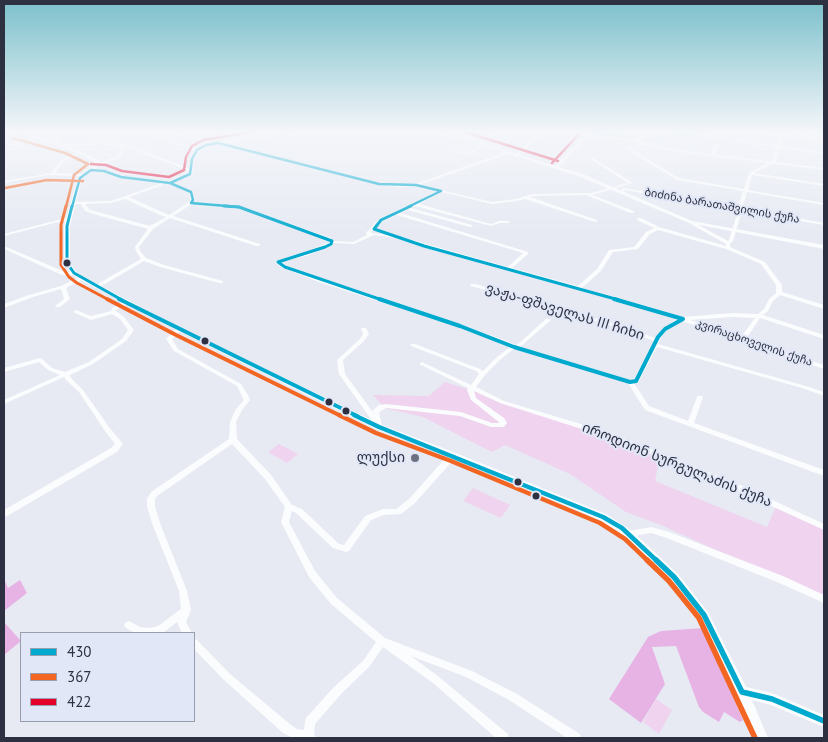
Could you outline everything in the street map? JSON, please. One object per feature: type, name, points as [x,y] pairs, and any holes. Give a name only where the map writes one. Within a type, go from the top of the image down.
[{"type":"street","points":[[52,174],[58,167]]},
{"type":"street","points":[[95,167],[80,178],[68,219],[67,263],[78,276],[178,329],[379,427],[453,454],[603,517],[629,534],[674,577],[704,615],[742,692],[762,738]]},
{"type":"street","points":[[182,167],[191,170]]},
{"type":"street","points":[[170,184],[190,174],[191,167]]},
{"type":"street","points":[[310,167],[379,184],[398,186],[416,184],[467,167]]},
{"type":"street","points":[[556,167],[610,188],[621,189],[691,222],[728,245],[763,263],[776,280],[779,286],[779,293],[771,300],[766,310],[759,316],[744,339]]},
{"type":"street","points":[[605,167],[631,183],[621,189]]},
{"type":"street","points":[[657,167],[678,179],[824,204]]},
{"type":"street","points":[[728,245],[731,241],[750,174],[764,167]]},
{"type":"street","points":[[809,167],[824,169]]},
{"type":"street","points":[[90,170],[170,184],[191,192],[193,200],[191,203],[151,228],[137,248],[139,255],[144,259],[204,279],[221,282]]},
{"type":"street","points":[[4,182],[52,174],[83,175]]},
{"type":"street","points":[[750,174],[824,185]]},
{"type":"street","points":[[74,203],[111,202],[162,184]]},
{"type":"street","points":[[416,184],[492,203],[532,194],[587,194],[610,188]]},
{"type":"street","name":"ბიძინა ბარათაშვილის ქუჩა","points":[[621,189],[824,224]]},
{"type":"street","points":[[364,237],[381,220],[416,205],[441,191]]},
{"type":"street","points":[[587,194],[632,212]]},
{"type":"street","points":[[125,197],[170,216],[258,246]]},
{"type":"street","points":[[525,197],[595,221]]},
{"type":"street","points":[[82,203],[86,210],[151,228]]},
{"type":"street","name":"კვირაცხოველის ქუჩა","points":[[191,203],[239,207],[333,242],[354,243],[373,234],[390,236],[580,288],[683,319],[824,367]]},
{"type":"street","points":[[416,205],[491,225],[499,222],[508,222]]},
{"type":"street","points":[[407,208],[470,226]]},
{"type":"street","points":[[396,213],[526,253],[508,269]]},
{"type":"street","points":[[4,235],[68,219]]},
{"type":"street","points":[[638,219],[656,228],[728,245]]},
{"type":"street","points":[[691,222],[824,247]]},
{"type":"street","points":[[580,288],[599,270],[611,251],[636,248],[648,233],[656,228]]},
{"type":"street","points":[[374,229],[390,236]]},
{"type":"street","points":[[333,242],[307,254],[278,262],[285,267],[308,276],[460,326],[514,347],[630,382],[636,381],[656,342],[665,329],[683,319],[733,315],[759,316],[824,337]]},
{"type":"street","points":[[4,247],[64,274],[78,276]]},
{"type":"street","points":[[96,287],[144,259]]},
{"type":"street","points":[[4,306],[63,287],[78,276]]},
{"type":"street","name":"ვაჟა-ფშაველას III ჩიხი","points":[[473,285],[628,329],[656,342],[824,394]]},
{"type":"street","points":[[58,306],[67,299],[63,287]]},
{"type":"street","points":[[779,293],[824,307]]},
{"type":"street","points":[[76,312],[91,318],[113,312],[114,309],[128,302]]},
{"type":"street","points":[[4,402],[52,379],[67,375],[108,353],[129,336],[131,330],[128,325],[113,312]]},
{"type":"street","points":[[379,427],[375,411],[386,406],[461,414],[491,424],[502,425],[504,423],[502,420],[473,399],[470,394],[472,387],[509,350],[520,345],[548,320]]},
{"type":"street","points":[[178,329],[169,339],[176,350],[239,385],[245,395],[246,400],[233,422],[233,440],[268,477],[290,507],[299,512],[336,546],[346,548],[368,518],[383,512],[398,512],[412,501],[453,454]]},
{"type":"street","points":[[364,329],[366,334],[362,340],[340,360],[342,374],[379,427]]},
{"type":"street","points":[[413,345],[478,370],[483,374]]},
{"type":"street","points":[[4,370],[40,360],[50,369],[67,375]]},
{"type":"street","name":"იროდიონ სურგულაძის ქუჩა","points":[[422,364],[502,402],[612,436],[737,487],[824,527]]},
{"type":"street","points":[[4,514],[114,450],[120,444],[106,429],[81,391],[68,380],[67,375]]},
{"type":"street","points":[[630,382],[647,408],[799,462],[824,473]]},
{"type":"street","points":[[690,424],[700,397]]},
{"type":"street","points":[[186,632],[181,622],[186,610],[184,592],[156,523],[151,507],[151,499],[154,494],[233,440]]},
{"type":"street","points":[[290,507],[285,522],[312,574],[334,601],[382,641],[436,680],[504,738]]},
{"type":"street","points":[[629,534],[651,530],[666,534],[780,579],[824,599]]},
{"type":"street","points":[[129,625],[139,631],[150,632],[161,628],[179,617],[186,610]]},
{"type":"street","points":[[195,644],[227,678],[286,729],[295,734],[310,737],[310,722],[338,690],[366,664],[382,641]]},
{"type":"street","points":[[382,641],[468,674],[513,696],[576,738]]},
{"type":"street","points":[[742,692],[772,699],[824,721]]},
{"type":"shaded area","points":[[445,382],[477,392],[497,401],[613,437],[660,457],[655,481],[767,527],[776,506],[824,528],[824,599],[661,525],[626,512],[570,474],[505,445],[492,452],[423,417],[385,408],[373,395],[429,396]]},
{"type":"shaded area","points":[[279,444],[298,454],[287,463],[268,452]]},
{"type":"shaded area","points":[[473,488],[510,505],[501,518],[463,501]]},
{"type":"shaded area","points":[[4,579],[8,588],[20,580],[27,593],[4,611]]},
{"type":"shaded area","points":[[4,622],[20,642],[4,655]]},
{"type":"shaded area","points":[[703,628],[743,720],[740,722],[724,712],[719,722],[703,712],[699,707],[676,646],[652,647],[665,684],[641,723],[609,699],[648,637],[661,631]]},
{"type":"shaded area","points":[[656,699],[672,710],[659,734],[643,722]]},
{"type":"transit line","name":"367","points":[[85,167],[74,175],[61,225],[61,265],[69,277],[176,335],[376,433],[451,461],[600,523],[625,539],[669,581],[699,618],[755,738]]},
{"type":"transit line","name":"422","points":[[110,167],[122,171],[169,177],[184,170],[185,167]]},
{"type":"transit line","name":"430","points":[[170,183],[190,174],[191,167]]},
{"type":"transit line","name":"430","points":[[311,167],[379,184],[416,185],[441,191]]},
{"type":"transit line","name":"430","points":[[683,319],[665,329],[658,337],[636,381],[630,382],[514,347],[460,326],[285,267],[278,262],[325,247],[331,244],[332,241],[239,207],[191,203],[193,200],[191,192],[170,183],[121,177],[104,171],[91,170],[80,178],[67,226],[67,263],[74,273],[96,287],[379,427],[563,500],[603,517],[622,528],[674,577],[704,615],[742,692],[772,699],[824,721]]},
{"type":"transit line","name":"367","points":[[5,188],[47,180],[83,181]]},
{"type":"transit line","name":"430","points":[[441,191],[381,220],[374,229],[424,246],[552,280],[683,319]]},
{"type":"place","name":"ლუქსი","points":[[415,458]]}]
